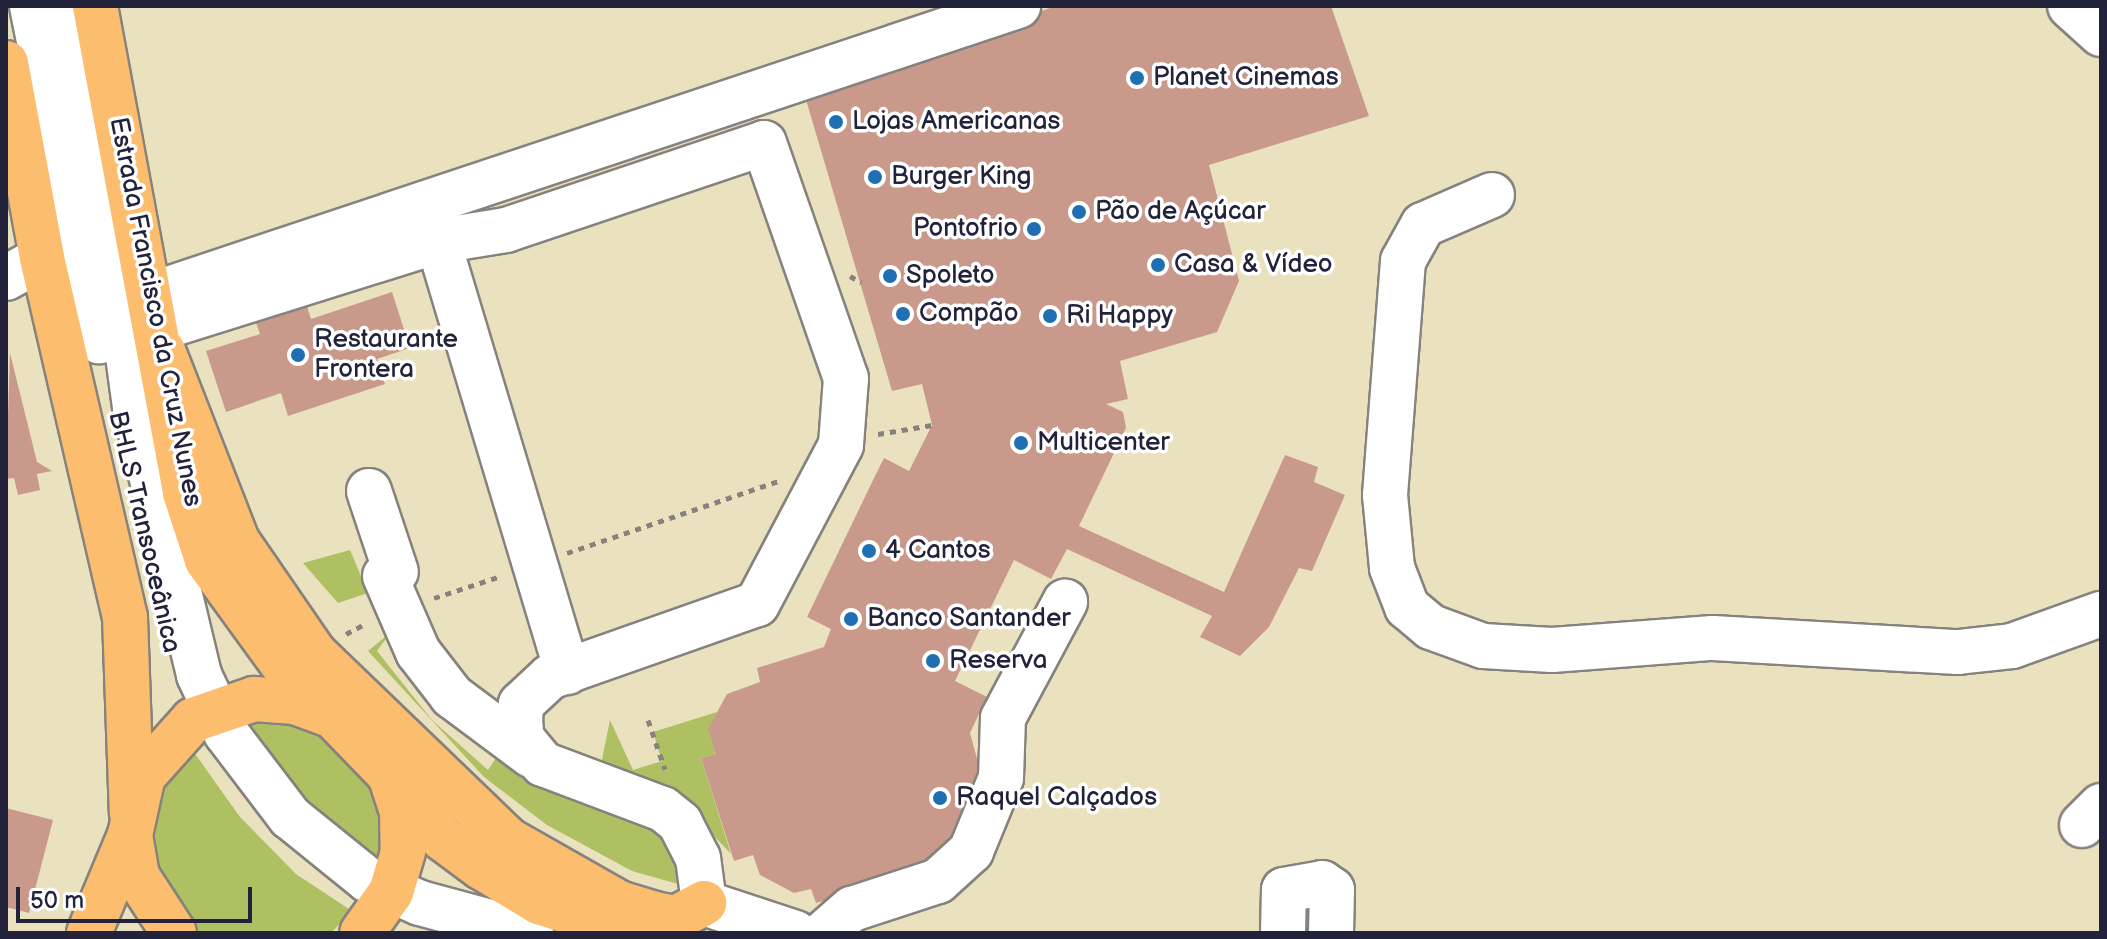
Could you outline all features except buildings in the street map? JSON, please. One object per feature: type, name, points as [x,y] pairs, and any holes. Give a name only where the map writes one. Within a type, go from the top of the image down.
[{"type":"main road","name":"Estrada Francisco da Cruz Nunes","points":[[95,6],[159,324],[185,493],[216,573],[289,673],[390,775]]},
{"type":"main road","points":[[6,63],[13,138],[42,263],[66,346],[125,617],[131,824],[137,876],[174,933]]},
{"type":"main road","points":[[159,324],[237,541],[290,628],[508,840],[607,896],[678,925]]},
{"type":"main road","points":[[89,933],[131,824],[143,776],[204,714],[268,700],[333,716]]},
{"type":"main road","points":[[390,775],[442,838],[481,867],[539,902],[678,925]]},
{"type":"main road","points":[[378,912],[403,852],[402,813],[390,775]]},
{"type":"street","name":"BHLS Transoceânica","points":[[32,6],[42,263],[204,714],[290,817],[325,851],[378,912],[447,933]]},
{"type":"street","name":"BHLS Transoceânica","points":[[67,6],[104,178],[135,408],[199,675],[204,714]]},
{"type":"street","points":[[159,324],[1018,6]]},
{"type":"street","points":[[2070,6],[2101,34]]},
{"type":"street","points":[[159,324],[438,241],[506,230],[764,143],[846,378],[833,462],[757,604],[533,687],[521,704],[522,739],[531,755]]},
{"type":"street","points":[[1492,195],[1423,225],[1403,261],[1385,495],[1392,568],[1407,607],[1431,627],[1483,646],[1552,650],[1713,638],[1958,652],[2012,646],[2101,614]]},
{"type":"street","points":[[438,241],[537,563],[567,672]]},
{"type":"street","points":[[135,408],[185,493]]},
{"type":"street","points":[[369,491],[394,586],[418,652],[452,696],[531,755],[574,782],[663,809],[680,823],[698,858],[678,925],[795,933]]},
{"type":"street","points":[[824,933],[852,909],[946,876],[971,851],[1001,778],[1003,718],[1065,602]]},
{"type":"street","points":[[1283,933],[1284,890],[1322,883],[1332,890],[1331,933]]},
{"type":"street","name":"BHLS Transoceânica","points":[[378,912],[531,933]]},
{"type":"path","points":[[394,586],[537,563],[864,451],[880,432],[932,425]]},
{"type":"green space","points":[[350,550],[368,593],[338,603],[303,563]]},
{"type":"green space","points":[[391,632],[377,651],[432,720],[488,770],[500,752],[643,819],[672,844],[685,886],[632,871],[547,825],[484,777],[368,651]]},
{"type":"green space","points":[[717,712],[709,729],[716,754],[701,758],[731,854],[682,802],[599,774],[610,720],[633,770],[662,761],[653,732]]},
{"type":"green space","points":[[258,718],[320,731],[370,777],[385,842],[375,874],[317,831],[236,725]]},
{"type":"green space","points":[[191,748],[240,817],[296,874],[352,911],[331,933],[199,933],[171,904],[145,857],[161,784]]},
{"type":"place","name":"Planet Cinemas","points":[[1137,78]]},
{"type":"place","name":"Lojas Americanas","points":[[836,122]]},
{"type":"place","name":"Burger King","points":[[875,177]]},
{"type":"place","name":"Pão de Açúcar","points":[[1079,212]]},
{"type":"place","name":"Pontofrio","points":[[1034,229]]},
{"type":"place","name":"Casa & Vídeo","points":[[1158,265]]},
{"type":"place","name":"Spoleto","points":[[890,276]]},
{"type":"place","name":"Compão","points":[[903,314]]},
{"type":"place","name":"Ri Happy","points":[[1050,316]]},
{"type":"place","name":"Restaurante Frontera","points":[[298,355]]},
{"type":"place","name":"Multicenter","points":[[1021,443]]},
{"type":"place","name":"4 Cantos","points":[[869,551]]},
{"type":"place","name":"Banco Santander","points":[[851,619]]},
{"type":"place","name":"Reserva","points":[[933,661]]},
{"type":"place","name":"Raquel Calçados","points":[[940,798]]}]
